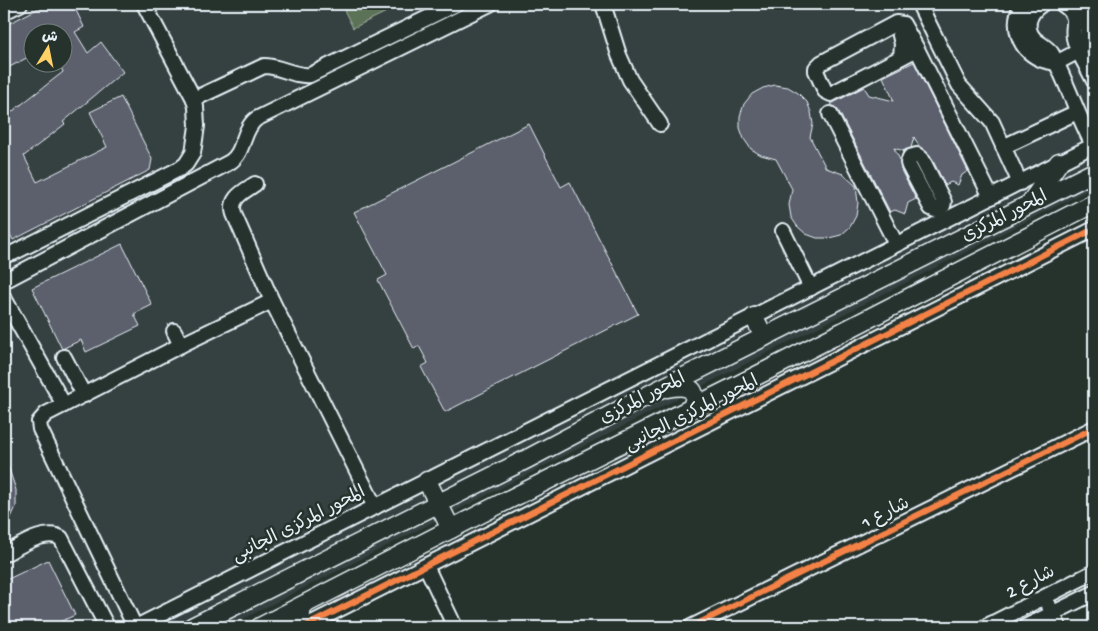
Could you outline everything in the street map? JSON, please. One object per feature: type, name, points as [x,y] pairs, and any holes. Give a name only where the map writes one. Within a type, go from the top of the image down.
[{"type":"main road","points":[[1029,204],[1059,162]]},
{"type":"main road","name":"المحور المركزى","points":[[192,627],[438,504],[658,390],[1094,172]]},
{"type":"main road","name":"المحور المركزى","points":[[260,627],[1094,203]]},
{"type":"main road","points":[[754,317],[764,337]]},
{"type":"main road","points":[[735,352],[733,365],[740,372],[748,373],[768,370]]},
{"type":"main road","points":[[658,390],[681,385],[688,387],[694,395],[692,407]]},
{"type":"main road","points":[[427,481],[451,529]]},
{"type":"main road","points":[[299,627],[302,606]]},
{"type":"street","points":[[4,12],[20,4]]},
{"type":"street","points":[[4,255],[13,253],[181,168],[193,153],[197,126],[194,99],[144,4]]},
{"type":"street","points":[[194,99],[264,66],[271,66],[302,75],[310,75],[456,4]]},
{"type":"street","points":[[4,281],[230,162],[240,152],[250,124],[256,119],[490,4]]},
{"type":"street","points":[[603,4],[619,55],[630,80],[660,124]]},
{"type":"street","points":[[919,4],[959,85],[992,122],[1020,183]]},
{"type":"street","points":[[1022,4],[1016,19],[1016,27],[1021,42],[1026,49],[1040,59],[1056,63],[1080,51],[1088,28],[1087,12],[1083,4]]},
{"type":"street","points":[[1042,4],[1031,15],[1029,30],[1032,37],[1051,52],[1093,145]]},
{"type":"street","points":[[1062,4],[1069,8],[1074,15],[1073,34],[1094,81]]},
{"type":"street","points":[[917,49],[831,94],[825,91],[816,71],[821,63],[896,23],[905,26],[917,49],[991,197]]},
{"type":"street","points":[[899,31],[902,44],[901,57]]},
{"type":"street","points":[[1003,146],[1077,112]]},
{"type":"street","points":[[830,114],[896,244]]},
{"type":"street","name":"المحور المركزى الجانبى","points":[[136,627],[811,288],[896,244],[942,214],[991,197],[1093,145]]},
{"type":"street","points":[[925,180],[942,214]]},
{"type":"street","points":[[255,184],[236,197],[233,202],[233,210],[272,301],[375,507]]},
{"type":"street","name":"المحور المركزى الجانبى","points":[[304,627],[1094,229]]},
{"type":"street","points":[[783,231],[811,288]]},
{"type":"street","points":[[4,298],[64,405]]},
{"type":"street","points":[[136,627],[40,429],[39,422],[43,416],[64,405],[272,301]]},
{"type":"street","points":[[174,331],[182,345]]},
{"type":"street","points":[[64,357],[84,395]]},
{"type":"street","name":"شارع 1","points":[[691,627],[1094,428]]},
{"type":"street","points":[[4,554],[47,534],[56,535],[61,538],[107,627]]},
{"type":"street","points":[[426,566],[455,627]]},
{"type":"street","name":"شارع 2","points":[[985,627],[1094,572]]},
{"type":"street","name":"شارع 2","points":[[1025,627],[1094,593]]},
{"type":"street","points":[[1045,597],[1060,627]]},
{"type":"shaded area","points":[[4,4],[1094,4],[1094,187],[227,627],[4,627]]},
{"type":"green space","points":[[341,4],[403,4],[353,28]]},
{"type":"building","points":[[47,4],[73,4],[84,27],[75,32],[88,53],[101,42],[123,72],[63,122],[65,124],[24,156],[37,182],[107,147],[90,112],[121,97],[152,159],[150,170],[13,240],[4,222],[4,118],[63,72],[72,72],[72,22],[22,22],[22,60],[4,70],[4,26]]},
{"type":"building","points":[[914,62],[968,171],[962,175],[958,185],[951,182],[945,185],[930,155],[919,146],[914,137],[911,148],[904,151],[894,148],[900,160],[901,170],[916,199],[908,203],[905,214],[895,210],[890,212],[838,110],[831,104],[864,87],[869,95],[894,101],[883,77]]},
{"type":"building","points":[[775,85],[788,87],[807,102],[813,124],[810,137],[826,168],[843,174],[856,186],[858,203],[856,216],[850,227],[841,235],[817,238],[806,234],[797,226],[791,217],[789,205],[792,189],[776,159],[761,155],[751,149],[744,139],[740,128],[740,116],[744,104],[752,94],[763,88]]},
{"type":"building","points":[[529,124],[561,187],[570,182],[638,314],[445,412],[421,367],[428,363],[419,346],[414,349],[378,280],[387,275],[354,212]]},
{"type":"building","points":[[122,244],[152,305],[134,314],[140,326],[86,352],[81,340],[62,349],[32,288]]},
{"type":"building","points":[[4,460],[6,460],[16,490],[16,507],[4,532]]},
{"type":"building","points":[[48,560],[75,615],[49,627],[4,627],[4,581]]},
{"type":"cycle path","points":[[304,627],[1094,229]]},
{"type":"cycle path","points":[[691,627],[1094,428]]}]
